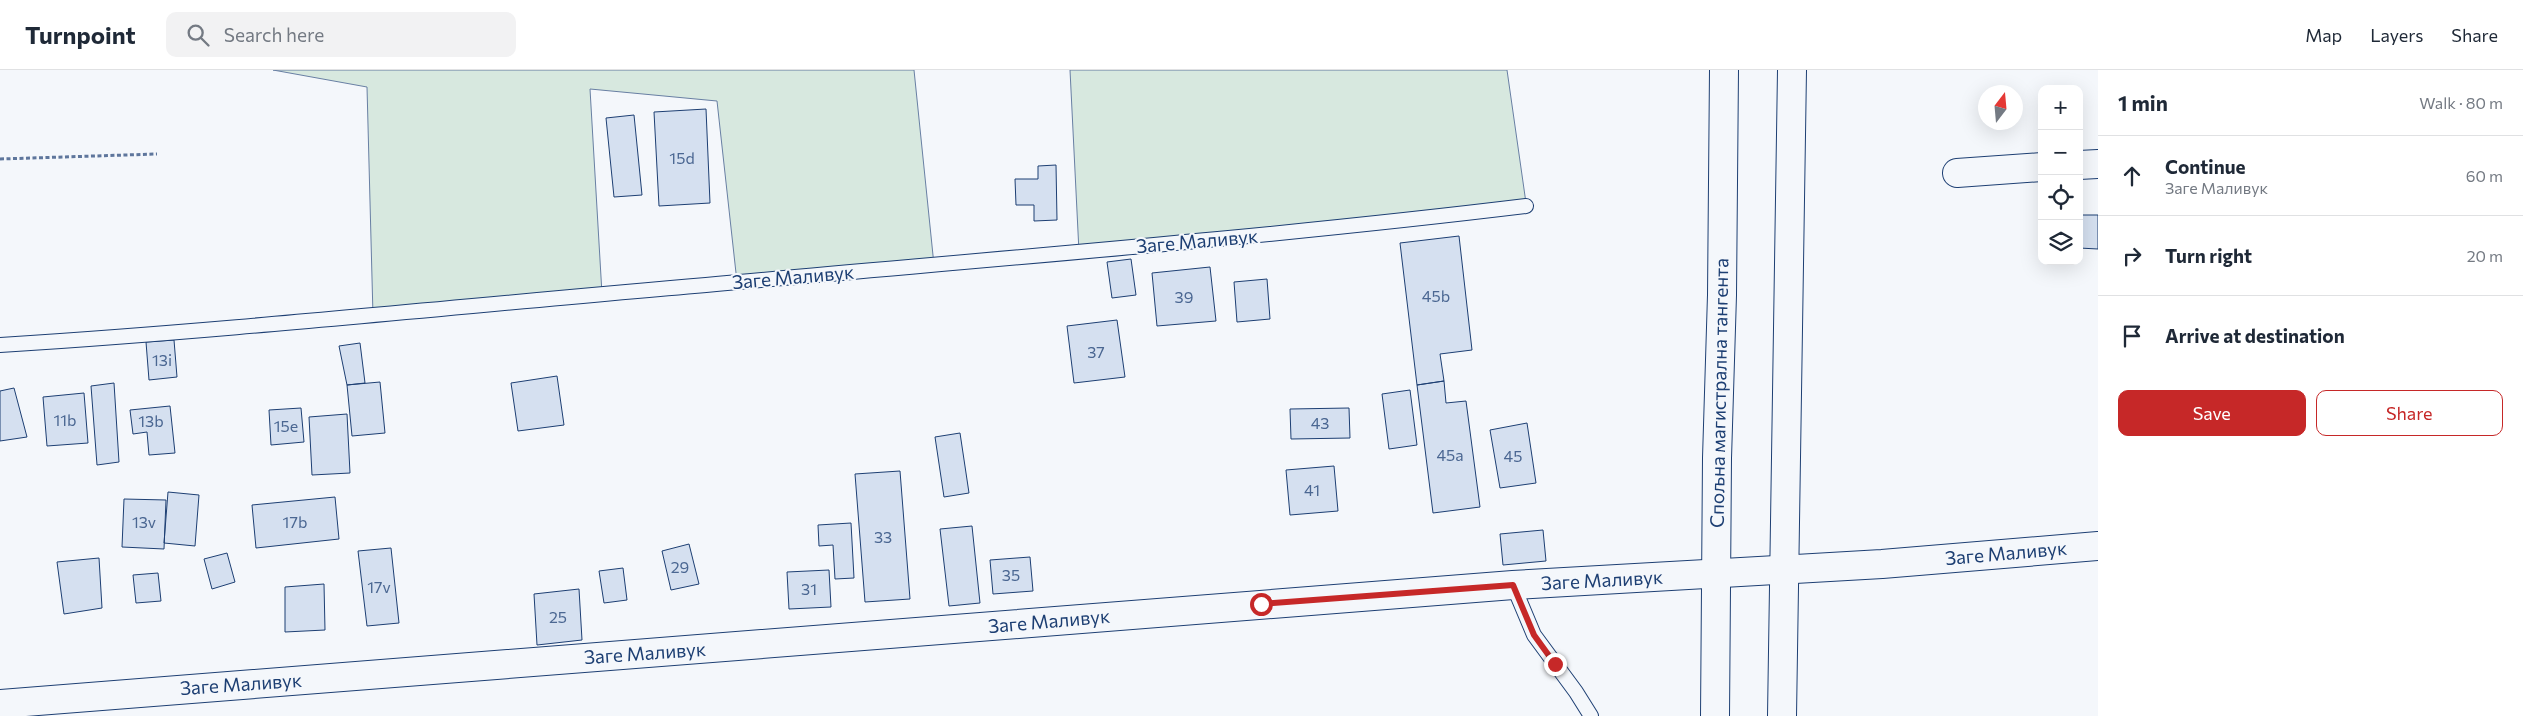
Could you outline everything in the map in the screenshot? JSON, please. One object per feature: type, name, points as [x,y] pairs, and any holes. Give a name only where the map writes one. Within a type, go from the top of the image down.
[{"type":"main road","name":"Спољна магистрална тангента","points":[[1715,716],[1724,70]]},
{"type":"main road","points":[[1782,716],[1792,70]]},
{"type":"main road","points":[[2083,165],[2098,164]]},
{"type":"main road","points":[[1957,173],[2038,167]]},
{"type":"main road","name":"Заге Маливук","points":[[0,704],[1513,585],[1785,570],[2098,546]]},
{"type":"lane","name":"Заге Маливук","points":[[0,345],[166,335],[332,321],[516,301],[1368,225],[1526,206]]},
{"type":"lane","points":[[1513,585],[1534,635],[1576,692],[1591,716]]},
{"type":"path","points":[[0,159],[157,154]]},
{"type":"shaded area","points":[[273,70],[914,70],[934,265],[737,282],[717,101],[590,89],[602,294],[373,316],[367,87]]},
{"type":"shaded area","points":[[1070,70],[1507,70],[1526,203],[1079,252]]},
{"type":"building","points":[[706,109],[710,203],[659,206],[654,112]]},
{"type":"building","points":[[634,115],[642,195],[614,197],[606,118]]},
{"type":"building","points":[[1056,165],[1057,220],[1034,221],[1034,205],[1016,205],[1015,179],[1038,179],[1038,166]]},
{"type":"building","points":[[2083,215],[2098,215],[2098,249],[2083,248]]},
{"type":"building","points":[[1459,236],[1472,350],[1440,354],[1444,381],[1417,385],[1400,243]]},
{"type":"building","points":[[1131,259],[1136,295],[1112,298],[1107,262]]},
{"type":"building","points":[[1210,267],[1216,321],[1157,326],[1152,273]]},
{"type":"building","points":[[1267,279],[1270,319],[1237,322],[1234,282]]},
{"type":"building","points":[[1117,320],[1125,377],[1074,383],[1067,326]]},
{"type":"building","points":[[174,340],[177,377],[149,380],[146,342]]},
{"type":"building","points":[[360,343],[365,383],[347,385],[339,346]]},
{"type":"building","points":[[557,376],[564,425],[518,431],[511,383]]},
{"type":"building","points":[[1444,381],[1446,403],[1466,401],[1480,507],[1433,513],[1417,385]]},
{"type":"building","points":[[380,382],[385,433],[352,436],[347,385]]},
{"type":"building","points":[[114,383],[119,462],[97,465],[91,386]]},
{"type":"building","points":[[14,388],[27,437],[0,441],[0,391]]},
{"type":"building","points":[[1410,390],[1417,445],[1389,449],[1382,394]]},
{"type":"building","points":[[84,393],[88,443],[47,446],[43,397]]},
{"type":"building","points":[[170,406],[175,453],[149,455],[147,432],[133,434],[130,410]]},
{"type":"building","points":[[301,408],[304,442],[271,445],[269,410]]},
{"type":"building","points":[[1349,408],[1350,438],[1291,439],[1290,409]]},
{"type":"building","points":[[347,414],[350,473],[312,475],[309,417]]},
{"type":"building","points":[[1527,423],[1536,483],[1500,488],[1490,430]]},
{"type":"building","points":[[960,433],[969,493],[944,497],[935,437]]},
{"type":"building","points":[[1334,466],[1338,511],[1290,515],[1286,470]]},
{"type":"building","points":[[900,471],[910,599],[865,602],[855,474]]},
{"type":"building","points":[[168,492],[199,495],[195,546],[164,543]]},
{"type":"building","points":[[335,497],[339,539],[256,548],[252,505]]},
{"type":"building","points":[[124,499],[166,500],[164,549],[122,547]]},
{"type":"building","points":[[851,523],[854,578],[835,579],[833,545],[819,546],[818,525]]},
{"type":"building","points":[[972,526],[980,603],[949,606],[940,529]]},
{"type":"building","points":[[1543,530],[1546,561],[1503,565],[1500,534]]},
{"type":"building","points":[[689,544],[699,584],[671,590],[662,551]]},
{"type":"building","points":[[391,548],[399,623],[367,626],[358,551]]},
{"type":"building","points":[[227,553],[235,582],[212,589],[204,559]]},
{"type":"building","points":[[1030,557],[1033,591],[993,594],[990,560]]},
{"type":"building","points":[[99,558],[102,608],[64,614],[57,562]]},
{"type":"building","points":[[623,568],[627,600],[604,603],[599,571]]},
{"type":"building","points":[[829,570],[831,607],[789,609],[787,572]]},
{"type":"building","points":[[158,573],[161,601],[136,603],[133,575]]},
{"type":"building","points":[[324,584],[325,630],[285,632],[285,587]]},
{"type":"building","points":[[579,589],[582,640],[537,645],[534,594]]},
{"type":"route","points":[[1261,604],[1513,585],[1534,635],[1555,664]]}]
